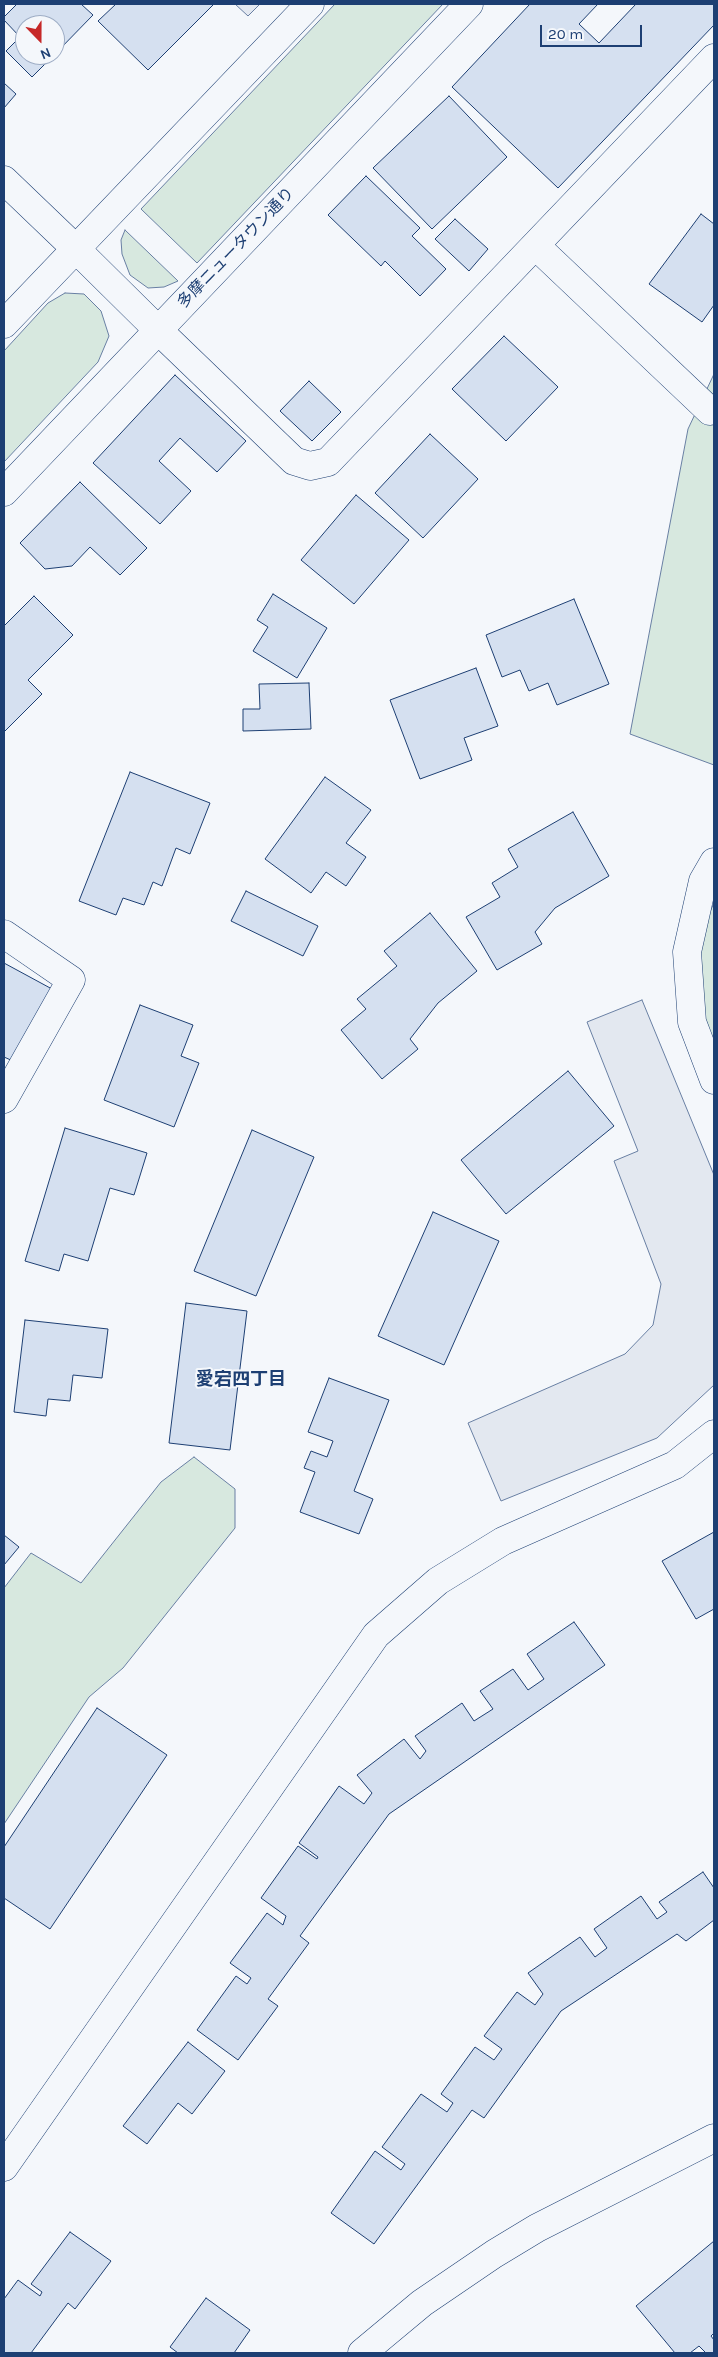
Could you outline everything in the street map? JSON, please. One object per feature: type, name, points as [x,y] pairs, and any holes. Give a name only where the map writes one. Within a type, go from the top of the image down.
[{"type":"street","points":[[4,324],[310,4]]},
{"type":"street","name":"多摩ニュータウン通り","points":[[4,492],[469,4]]},
{"type":"street","points":[[4,180],[294,461],[310,466],[328,462],[714,58]]},
{"type":"street","points":[[536,246],[710,411]]},
{"type":"street","points":[[714,862],[703,881],[687,952],[692,1022],[714,1080]]},
{"type":"street","points":[[4,934],[71,980],[4,1099]]},
{"type":"street","points":[[4,2167],[376,1635],[438,1581],[504,1541],[675,1465],[714,1434]]},
{"type":"street","points":[[362,2353],[422,2303],[494,2254],[537,2228],[714,2138]]},
{"type":"shaded area","points":[[235,4],[260,4],[248,16]]},
{"type":"shaded area","points":[[335,4],[443,4],[197,263],[141,209]]},
{"type":"shaded area","points":[[125,230],[178,281],[164,287],[148,288],[130,275],[122,254],[121,240]]},
{"type":"shaded area","points":[[65,293],[84,294],[101,311],[109,336],[98,362],[4,462],[4,351],[48,303]]},
{"type":"shaded area","points":[[714,374],[714,765],[630,734],[688,429]]},
{"type":"shaded area","points":[[714,903],[714,1054],[699,1017],[693,949]]},
{"type":"shaded area","points":[[642,1000],[714,1175],[714,1385],[657,1438],[501,1501],[468,1423],[625,1354],[653,1325],[661,1284],[614,1161],[638,1151],[587,1022]]},
{"type":"shaded area","points":[[194,1457],[235,1489],[235,1528],[123,1668],[89,1697],[4,1824],[4,1588],[31,1553],[81,1583],[161,1482]]},
{"type":"building","points":[[17,4],[81,4],[93,15],[65,44],[65,15],[15,15],[15,32],[4,20],[4,17]]},
{"type":"building","points":[[116,4],[214,4],[148,70],[98,21]]},
{"type":"building","points":[[530,4],[598,4],[579,24],[599,43],[636,4],[714,4],[714,25],[558,188],[452,87]]},
{"type":"building","points":[[15,42],[15,60],[6,51]]},
{"type":"building","points":[[20,65],[44,65],[32,77]]},
{"type":"building","points":[[4,83],[16,94],[4,108]]},
{"type":"building","points":[[449,96],[507,157],[432,229],[373,168]]},
{"type":"building","points":[[366,176],[420,228],[412,236],[446,269],[420,296],[385,261],[381,266],[328,215]]},
{"type":"building","points":[[701,214],[714,224],[714,305],[702,322],[649,284]]},
{"type":"building","points":[[455,219],[488,249],[469,271],[435,239]]},
{"type":"building","points":[[504,336],[558,387],[506,441],[452,389]]},
{"type":"building","points":[[175,375],[246,441],[217,472],[180,438],[159,461],[191,491],[160,524],[93,463]]},
{"type":"building","points":[[309,381],[341,412],[312,441],[280,411]]},
{"type":"building","points":[[430,434],[478,479],[423,538],[375,493]]},
{"type":"building","points":[[80,482],[147,548],[120,575],[90,547],[72,566],[45,569],[20,543]]},
{"type":"building","points":[[356,495],[409,540],[354,604],[301,560]]},
{"type":"building","points":[[273,594],[327,628],[297,678],[253,651],[268,627],[257,620]]},
{"type":"building","points":[[34,596],[73,635],[28,680],[42,694],[4,732],[4,626]]},
{"type":"building","points":[[574,599],[609,684],[557,705],[548,683],[529,691],[520,670],[502,677],[486,635]]},
{"type":"building","points":[[476,668],[498,726],[464,738],[472,760],[420,779],[390,700]]},
{"type":"building","points":[[309,683],[311,729],[243,731],[243,709],[260,709],[259,684]]},
{"type":"building","points":[[130,772],[210,803],[190,854],[176,848],[162,886],[153,882],[144,905],[123,898],[116,915],[79,901]]},
{"type":"building","points":[[325,777],[371,810],[346,843],[366,857],[346,886],[326,872],[311,893],[265,859]]},
{"type":"building","points":[[573,812],[609,876],[555,908],[535,932],[542,944],[497,970],[466,917],[500,897],[492,883],[518,867],[508,849]]},
{"type":"building","points":[[246,891],[318,926],[303,956],[231,921]]},
{"type":"building","points":[[430,913],[477,971],[438,1003],[410,1039],[418,1049],[382,1079],[341,1030],[366,1009],[357,999],[397,966],[384,951]]},
{"type":"building","points":[[4,963],[52,989],[13,1061],[4,1057]]},
{"type":"building","points":[[140,1005],[193,1025],[181,1056],[199,1063],[174,1127],[104,1100]]},
{"type":"building","points":[[568,1071],[614,1126],[506,1214],[461,1160]]},
{"type":"building","points":[[65,1128],[147,1153],[134,1195],[110,1188],[88,1261],[64,1254],[59,1271],[25,1261]]},
{"type":"building","points":[[252,1130],[314,1157],[256,1296],[194,1271]]},
{"type":"building","points":[[433,1212],[499,1241],[444,1365],[378,1336]]},
{"type":"building","points":[[186,1303],[247,1311],[230,1450],[169,1443]]},
{"type":"building","points":[[25,1320],[108,1329],[102,1378],[73,1375],[70,1401],[48,1399],[46,1416],[14,1412]]},
{"type":"building","points":[[329,1378],[389,1400],[354,1491],[373,1499],[359,1534],[300,1512],[315,1472],[304,1468],[311,1451],[327,1457],[333,1441],[308,1432]]},
{"type":"building","points":[[714,1532],[714,1609],[696,1619],[662,1561]]},
{"type":"building","points":[[4,1535],[19,1547],[4,1565]]},
{"type":"building","points":[[574,1622],[605,1665],[389,1814],[300,1936],[309,1943],[268,1999],[278,2006],[238,2060],[197,2030],[236,1976],[247,1984],[251,1978],[230,1963],[267,1913],[283,1925],[286,1916],[261,1898],[298,1846],[317,1859],[318,1857],[299,1843],[339,1786],[364,1804],[372,1793],[357,1775],[404,1739],[420,1759],[426,1751],[415,1736],[462,1703],[474,1721],[493,1709],[480,1691],[513,1669],[528,1690],[544,1679],[527,1654]]},
{"type":"building","points":[[97,1708],[167,1755],[50,1929],[4,1898],[4,1847]]},
{"type":"building","points":[[703,1872],[714,1888],[714,1920],[686,1941],[677,1934],[561,2011],[484,2118],[472,2110],[374,2244],[331,2213],[375,2151],[401,2170],[405,2164],[382,2147],[421,2094],[447,2112],[453,2103],[441,2094],[475,2047],[494,2060],[502,2049],[484,2036],[517,1992],[535,2005],[543,1994],[528,1973],[580,1937],[595,1957],[607,1948],[594,1929],[641,1896],[657,1919],[667,1912],[659,1902]]},
{"type":"building","points":[[188,2042],[225,2071],[192,2114],[178,2103],[147,2144],[123,2126]]},
{"type":"building","points":[[70,2232],[111,2261],[75,2309],[68,2303],[31,2353],[4,2353],[4,2299],[18,2280],[40,2296],[42,2292],[31,2284]]},
{"type":"building","points":[[714,2241],[714,2333],[711,2336],[714,2340],[714,2353],[706,2353],[699,2346],[690,2353],[675,2353],[636,2306]]},
{"type":"building","points":[[206,2298],[250,2330],[234,2353],[178,2353],[170,2347]]},
{"type":"district","name":"愛宕四丁目","points":[[241,1380]]}]
